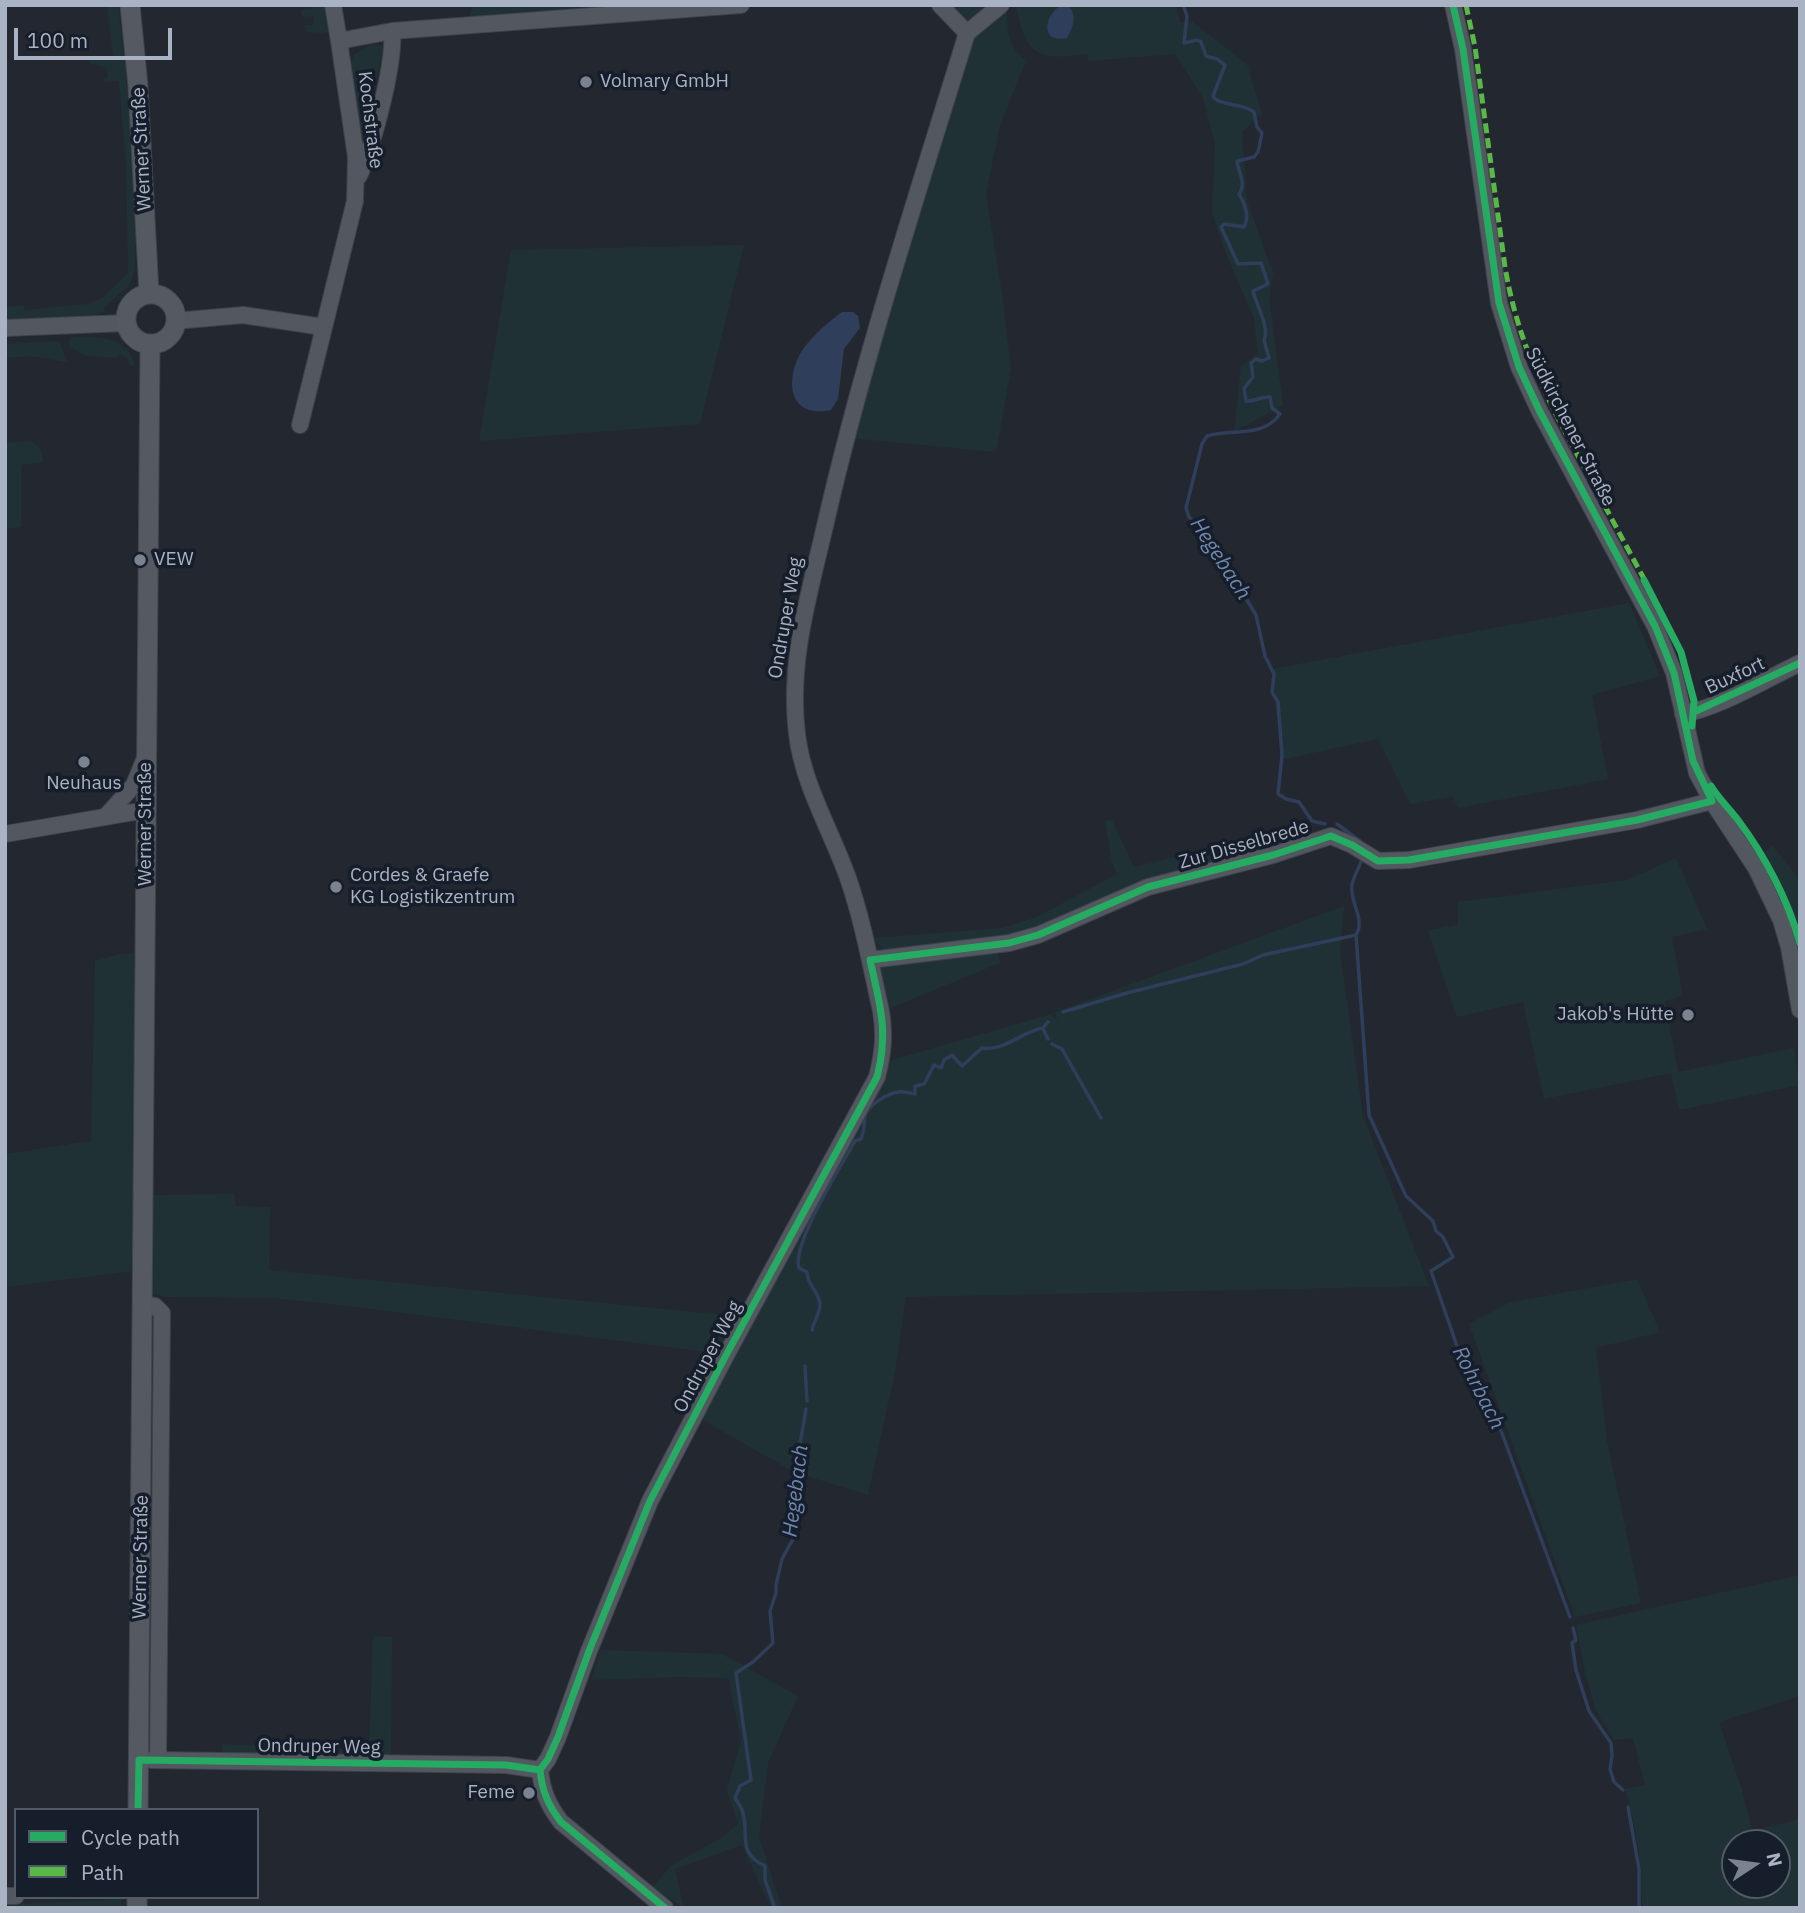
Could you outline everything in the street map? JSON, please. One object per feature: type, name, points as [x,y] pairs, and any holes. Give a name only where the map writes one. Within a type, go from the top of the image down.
[{"type":"main road","name":"Werner Straße","points":[[130,5],[138,86],[149,294]]},
{"type":"main road","points":[[149,294],[162,296],[168,301],[175,313],[175,321],[170,335],[150,344],[137,340],[128,330],[126,323],[131,304],[141,296],[149,294]]},
{"type":"main road","name":"Werner Straße","points":[[138,1808],[148,1760],[143,1305],[150,344]]},
{"type":"street","name":"Kochstraße","points":[[300,425],[350,224],[357,182],[356,157],[333,5]]},
{"type":"street","points":[[339,41],[392,32],[741,5]]},
{"type":"street","points":[[940,5],[967,33],[1001,5]]},
{"type":"street","name":"Südkirchener Straße","points":[[1453,5],[1462,49],[1499,303],[1519,368],[1664,645],[1674,673],[1693,761],[1712,801],[1756,868],[1781,920],[1789,947],[1800,1010]]},
{"type":"street","points":[[357,182],[368,157],[393,51],[392,32]]},
{"type":"street","name":"Ondruper Weg","points":[[148,1760],[506,1765],[540,1770],[558,1737],[589,1651],[650,1501],[877,1077],[884,1033],[870,960],[849,879],[810,788],[803,763],[795,711],[795,668],[834,489],[876,329],[967,33]]},
{"type":"street","points":[[175,321],[243,315],[323,327]]},
{"type":"street","points":[[5,328],[126,323]]},
{"type":"street","name":"Buxfort","points":[[1683,714],[1719,702],[1800,663]]},
{"type":"street","points":[[106,816],[134,785],[146,754]]},
{"type":"street","name":"Zur Disselbrede","points":[[870,960],[1009,943],[1038,935],[1147,887],[1273,855],[1331,836],[1378,861],[1409,860],[1637,820],[1712,801]]},
{"type":"street","points":[[5,834],[146,810]]},
{"type":"street","points":[[540,1770],[541,1789],[550,1808],[561,1822],[665,1908]]},
{"type":"shaded area","points":[[107,5],[118,5],[132,127],[135,269],[129,286],[104,307],[105,312],[89,316],[5,322],[5,307],[24,305],[25,310],[87,304],[102,298],[128,273],[126,162],[119,81],[105,82],[103,80],[108,77],[107,68],[90,65],[90,60],[113,57]]},
{"type":"shaded area","points":[[312,5],[324,5],[328,32],[314,34],[306,31],[304,26],[314,24],[313,16],[302,17],[301,10],[312,9]]},
{"type":"shaded area","points":[[473,5],[634,5],[468,19]]},
{"type":"shaded area","points":[[947,5],[996,5],[976,20],[960,20]]},
{"type":"shaded area","points":[[1016,5],[1175,5],[1181,23],[1190,20],[1247,64],[1262,114],[1242,132],[1247,201],[1273,273],[1269,298],[1283,405],[1234,432],[1241,366],[1258,353],[1254,318],[1224,249],[1212,212],[1215,144],[1203,98],[1175,54],[1089,61],[1087,54],[1045,55],[1036,51],[1024,35]]},
{"type":"shaded area","points":[[1006,9],[1012,44],[1026,60],[1000,125],[986,194],[1011,369],[996,452],[850,438],[971,36]]},
{"type":"shaded area","points":[[373,44],[380,45],[383,49],[362,137],[350,64],[354,54]]},
{"type":"shaded area","points":[[744,245],[700,424],[479,441],[511,250]]},
{"type":"shaded area","points":[[70,337],[100,338],[118,343],[126,348],[135,366],[129,365],[127,358],[121,354],[117,358],[83,355],[69,346]]},
{"type":"shaded area","points":[[59,341],[67,362],[31,356],[5,358],[5,344]]},
{"type":"shaded area","points":[[29,441],[40,448],[43,462],[21,465],[21,527],[5,529],[5,443]]},
{"type":"shaded area","points":[[1629,603],[1660,676],[1592,695],[1608,779],[1458,808],[1453,797],[1410,804],[1378,739],[1281,760],[1272,669]]},
{"type":"shaded area","points":[[1112,820],[1134,867],[1300,826],[1310,838],[1008,939],[884,952],[874,938],[1002,928],[1037,917],[1117,874],[1112,862],[1105,821]]},
{"type":"shaded area","points":[[1773,846],[1800,880],[1800,930],[1763,852]]},
{"type":"shaded area","points":[[1676,858],[1707,929],[1672,937],[1683,996],[1665,1001],[1678,1072],[1794,1048],[1800,1085],[1679,1110],[1671,1073],[1544,1099],[1523,1002],[1457,1017],[1428,930],[1458,925],[1458,902],[1627,880]]},
{"type":"shaded area","points":[[1344,906],[1340,952],[1363,1116],[1429,1286],[906,1297],[895,1372],[868,1495],[794,1472],[701,1419],[731,1355],[333,1304],[272,1298],[165,1297],[152,1293],[153,1195],[234,1194],[236,1206],[270,1207],[269,1270],[755,1318],[889,1061],[1051,1014],[1057,1021],[1055,1012]]},
{"type":"shaded area","points":[[997,949],[1000,963],[890,1008],[881,969],[887,961]]},
{"type":"shaded area","points":[[120,954],[133,954],[136,1062],[133,1271],[5,1287],[5,1154],[91,1141],[95,961]]},
{"type":"shaded area","points":[[1637,1279],[1660,1332],[1596,1348],[1607,1441],[1641,1603],[1575,1617],[1469,1324],[1508,1303]]},
{"type":"shaded area","points":[[151,1311],[157,1313],[155,1752],[149,1749]]},
{"type":"shaded area","points":[[1800,1575],[1800,1696],[1719,1722],[1742,1790],[1752,1829],[1721,1829],[1721,1899],[1791,1899],[1791,1829],[1760,1829],[1800,1819],[1800,1908],[1643,1908],[1638,1849],[1625,1789],[1645,1785],[1633,1738],[1614,1740],[1596,1711],[1576,1625]]},
{"type":"shaded area","points":[[373,1636],[392,1637],[391,1759],[221,1757],[222,1744],[369,1751]]},
{"type":"shaded area","points":[[600,1650],[722,1654],[798,1696],[768,1763],[759,1837],[782,1908],[771,1908],[742,1845],[675,1869],[684,1908],[652,1887],[672,1865],[721,1838],[738,1824],[727,1790],[741,1741],[728,1678],[591,1680]]},
{"type":"shaded area","points":[[121,1899],[121,1908],[5,1908],[5,1905]]},
{"type":"water","points":[[1060,6],[1068,6],[1073,13],[1073,21],[1067,38],[1059,39],[1053,37],[1047,28],[1050,16]]},
{"type":"water","points":[[842,312],[853,312],[858,316],[860,328],[844,349],[838,399],[831,410],[807,409],[799,404],[792,387],[795,365],[808,343]]},
{"type":"waterway","name":"Hegebach","points":[[1183,5],[1187,16],[1184,43],[1197,40],[1201,42],[1206,56],[1225,65],[1213,96],[1220,101],[1254,112],[1257,127],[1262,133],[1258,152],[1254,157],[1237,161],[1242,182],[1239,194],[1247,214],[1246,223],[1244,227],[1224,224],[1221,227],[1238,264],[1261,263],[1268,284],[1253,291],[1264,323],[1264,340],[1269,358],[1262,361],[1256,359],[1251,363],[1253,377],[1244,388],[1246,401],[1270,397],[1272,408],[1280,414],[1273,422],[1256,430],[1207,436],[1202,444],[1186,508],[1189,517],[1218,552],[1256,615],[1265,656],[1274,674],[1272,692],[1278,702],[1282,755],[1278,794],[1299,802],[1312,821],[1325,824]]},
{"type":"waterway","points":[[1337,824],[1360,841]]},
{"type":"waterway","name":"Hegebach","points":[[1063,1012],[1243,964],[1263,955],[1356,935],[1359,923],[1352,885],[1363,857]]},
{"type":"waterway","name":"Rohrbach","points":[[1356,935],[1369,1115],[1406,1196],[1433,1221],[1436,1231],[1443,1237],[1453,1257],[1431,1271],[1458,1349],[1459,1362],[1500,1428],[1570,1617]]},
{"type":"waterway","points":[[812,1330],[820,1303],[807,1272],[799,1268],[799,1257],[819,1205],[855,1141],[861,1139],[865,1116],[870,1108],[894,1093],[915,1094],[915,1086],[924,1084],[934,1065],[941,1068],[944,1060],[952,1055],[962,1066],[982,1048],[998,1047],[1043,1028],[1048,1022]]},
{"type":"waterway","points":[[1043,1029],[1048,1039]]},
{"type":"waterway","points":[[1052,1044],[1062,1049],[1101,1118]]},
{"type":"waterway","points":[[805,1366],[807,1401]]},
{"type":"waterway","name":"Hegebach","points":[[775,1908],[765,1880],[765,1866],[756,1861],[747,1850],[745,1821],[735,1798],[740,1786],[751,1780],[736,1673],[753,1662],[773,1643],[770,1611],[782,1559],[793,1539],[793,1506],[806,1409]]},
{"type":"waterway","name":"Rohrbach","points":[[1573,1628],[1576,1640],[1572,1643],[1576,1670],[1589,1711],[1611,1743],[1610,1769],[1614,1782],[1623,1790]]},
{"type":"waterway","name":"Rohrbach","points":[[1628,1807],[1639,1869],[1639,1908]]},
{"type":"marked path","points":[[1466,5],[1475,47],[1505,267],[1518,321],[1546,394],[1648,586]]},
{"type":"cycle path","points":[[665,1908],[561,1822],[546,1797],[540,1770],[558,1737],[589,1651],[650,1501],[877,1077],[883,1032],[870,960],[1009,943],[1038,935],[1148,887],[1273,855],[1331,836],[1378,861],[1409,860],[1637,820],[1712,801],[1693,761],[1674,673],[1655,626],[1539,410],[1519,367],[1499,303],[1463,49],[1453,5]]},
{"type":"cycle path","points":[[1644,580],[1681,652],[1694,701],[1692,726]]},
{"type":"cycle path","points":[[1694,712],[1800,663]]},
{"type":"cycle path","points":[[1711,786],[1738,820],[1766,863],[1789,911],[1800,943]]},
{"type":"cycle path","points":[[138,1808],[139,1760],[506,1765],[540,1770]]},
{"type":"place","name":"Volmary GmbH","points":[[586,82]]},
{"type":"place","name":"VEW","points":[[140,560]]},
{"type":"place","name":"Neuhaus","points":[[84,762]]},
{"type":"place","name":"Cordes & Graefe KG Logistikzentrum","points":[[336,887]]},
{"type":"place","name":"Jakob's Hütte","points":[[1688,1015]]},
{"type":"place","name":"Feme","points":[[529,1793]]}]
